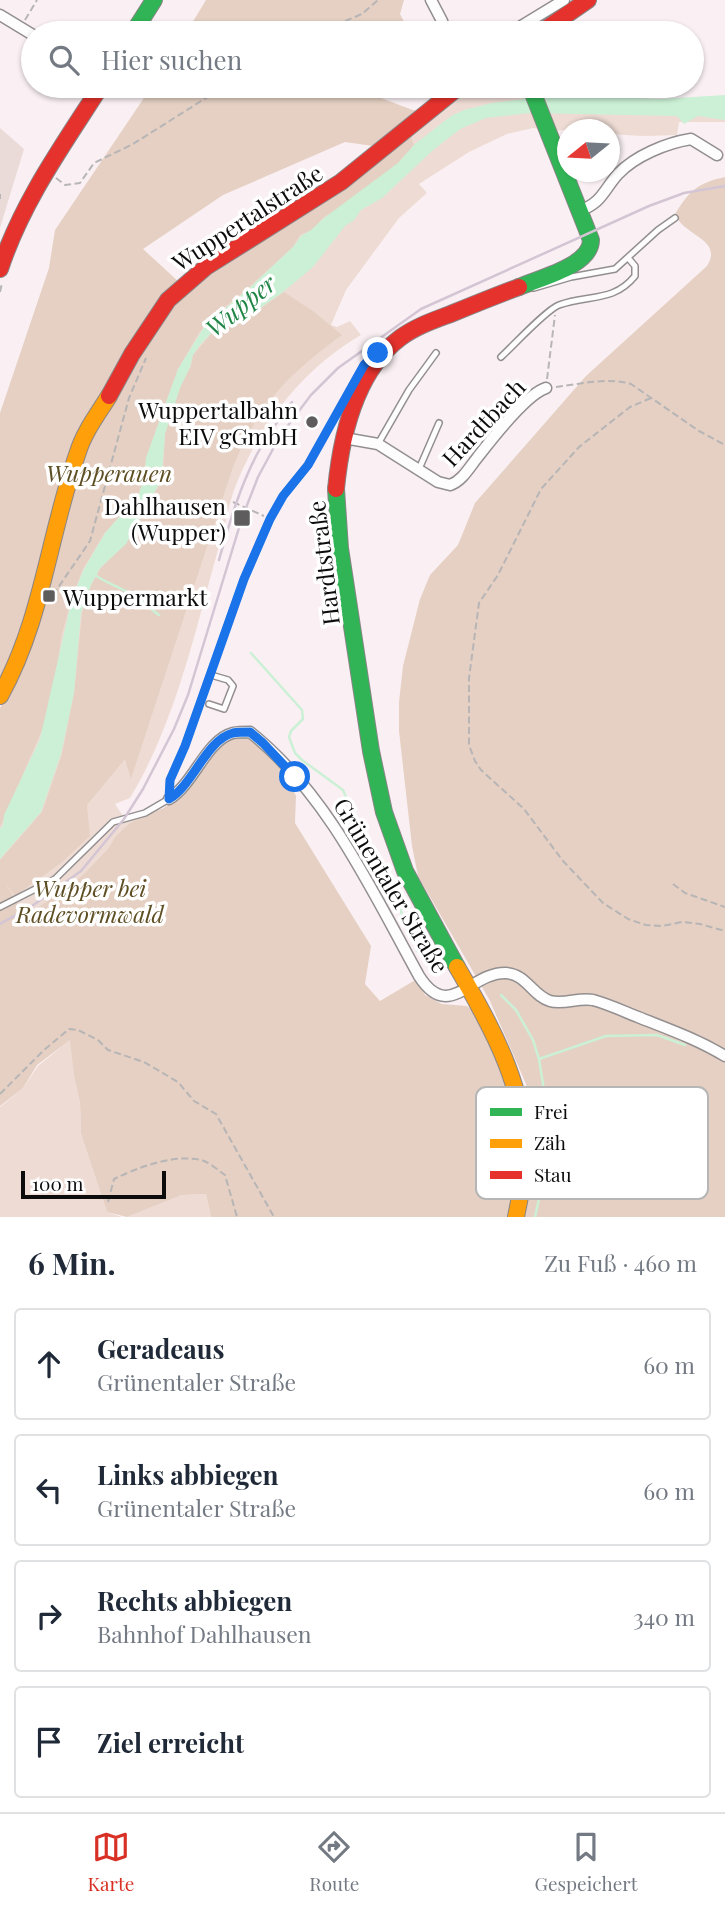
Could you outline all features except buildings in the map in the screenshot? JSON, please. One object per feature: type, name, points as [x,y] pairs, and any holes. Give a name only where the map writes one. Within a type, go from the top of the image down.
[{"type":"main road","points":[[141,21],[154,0]]},
{"type":"main road","points":[[552,21],[569,3],[588,0]]},
{"type":"main road","points":[[0,269],[21,217],[94,98]]},
{"type":"main road","name":"Wuppertalstraße","points":[[0,696],[29,631],[78,450],[132,354],[168,300],[206,267],[341,182],[445,98]]},
{"type":"main road","name":"Hardtstraße","points":[[469,988],[398,854],[385,816],[375,769],[337,523],[337,489],[344,438],[365,386],[387,351],[410,331],[567,267],[587,254],[591,248],[591,240],[535,98]]},
{"type":"main road","name":"Grünentaler Straße","points":[[469,988],[503,1052],[516,1087]]},
{"type":"main road","name":"Grünentaler Straße","points":[[516,1217],[519,1199]]},
{"type":"street","points":[[431,0],[442,21]]},
{"type":"street","points":[[534,21],[569,3]]},
{"type":"street","points":[[0,15],[21,28]]},
{"type":"street","points":[[579,211],[594,205],[625,168],[659,149],[691,139],[717,155]]},
{"type":"street","name":"Hardtbach","points":[[344,438],[378,444],[444,484],[455,484],[531,397],[546,388]]},
{"type":"street","name":"Grünentaler Straße","points":[[169,799],[183,789],[217,743],[232,733],[250,732],[279,759],[326,816],[424,984],[433,993],[445,997],[469,988]]},
{"type":"street","points":[[469,988],[495,974],[511,974],[550,1001],[588,999],[602,1003],[673,1029],[725,1056]]},
{"type":"lane","points":[[519,286],[522,290],[527,290],[571,276],[610,271],[629,259],[658,230],[675,219]]},
{"type":"lane","points":[[556,306],[605,297],[623,287],[635,276],[635,266],[629,259]]},
{"type":"lane","name":"Hardtbach","points":[[501,357],[556,306]]},
{"type":"lane","points":[[169,799],[170,780],[211,675],[244,579],[270,519],[283,496],[308,465],[364,365],[374,355],[387,351]]},
{"type":"lane","points":[[378,444],[409,390],[436,354]]},
{"type":"lane","points":[[419,469],[439,423]]},
{"type":"lane","points":[[209,704],[224,709],[233,686],[228,680],[211,675]]},
{"type":"lane","name":"Grünentaler Straße","points":[[0,907],[38,889],[68,868],[113,822],[145,813],[169,799]]},
{"type":"path","points":[[27,15],[37,0]]},
{"type":"path","points":[[345,21],[362,14],[378,0]]},
{"type":"path","points":[[65,184],[80,183],[94,163],[133,144],[206,98]]},
{"type":"path","points":[[0,194],[0,199]]},
{"type":"path","points":[[556,306],[546,388],[618,380],[631,384],[699,431],[725,445]]},
{"type":"path","points":[[52,597],[90,541],[129,398],[149,351]]},
{"type":"path","points":[[651,398],[630,407],[579,447],[541,489],[498,576],[479,603],[469,678],[468,745],[481,770],[524,810],[563,861],[603,903],[628,919],[646,925],[699,923],[725,932]]},
{"type":"path","points":[[233,502],[270,519]]},
{"type":"path","points":[[673,884],[685,893],[725,907]]},
{"type":"path","points":[[403,947],[436,930]]},
{"type":"path","points":[[0,1094],[69,1029],[78,1030],[98,1040],[108,1050],[144,1062],[178,1082],[194,1101],[216,1114],[274,1217]]},
{"type":"path","points":[[108,1202],[114,1178],[168,1160],[202,1160],[225,1175],[237,1217]]},
{"type":"green space","points":[[206,0],[404,0],[400,14],[404,21],[193,21]]},
{"type":"green space","name":"Wupper bei Radevormwald","points":[[725,97],[725,122],[679,122],[677,135],[620,134],[620,119],[557,119],[557,131],[533,128],[507,134],[469,152],[419,184],[427,193],[399,218],[346,290],[331,325],[337,327],[350,321],[361,335],[319,365],[301,383],[268,424],[243,469],[231,499],[184,672],[161,737],[130,798],[115,804],[125,819],[165,808],[45,1028],[0,1102],[0,801],[23,723],[183,311],[456,98],[630,98],[692,101]]},
{"type":"green space","points":[[144,98],[381,98],[421,113],[380,147],[345,142],[223,195],[143,249],[179,282],[100,406],[26,630],[0,680],[0,413],[49,268],[55,230]]},
{"type":"green space","name":"Wupperauen","points":[[409,132],[414,145],[398,163],[340,209],[324,217],[312,230],[300,235],[293,247],[213,316],[199,333],[178,369],[146,458],[144,479],[138,495],[104,534],[83,569],[62,634],[43,728],[0,827],[0,708],[13,684],[72,475],[114,388],[184,288]]},
{"type":"green space","points":[[725,177],[725,1217],[522,1217],[526,1199],[708,1199],[708,1087],[526,1087],[490,1001],[418,876],[399,731],[403,666],[420,599],[430,575],[458,545],[475,503],[586,376],[707,266],[711,257],[706,243],[686,228],[675,214],[695,189]]},
{"type":"green space","points":[[284,292],[342,335],[305,364],[276,393],[241,448],[131,779],[125,759],[87,805],[90,836],[61,863],[15,896],[5,883],[25,915],[61,893],[83,875],[130,823],[164,808],[186,791],[197,778],[206,757],[232,735],[250,733],[279,762],[296,796],[295,823],[371,946],[365,984],[380,1001],[417,979],[425,995],[442,1004],[467,1006],[480,1017],[510,1087],[476,1087],[476,1199],[513,1199],[509,1217],[211,1217],[206,1194],[182,1195],[127,1217],[107,1212],[81,1134],[80,1103],[70,1040],[37,1065],[23,1088],[0,1106],[0,860],[42,812],[62,754],[74,693],[82,613],[91,585],[100,569],[126,542],[160,484],[165,433],[193,355],[218,326],[257,311]]},
{"type":"green space","points":[[71,1039],[74,1076],[80,1103],[81,1134],[107,1212],[122,1217],[0,1217],[0,1107],[23,1088],[38,1066]]},
{"type":"green space","points":[[206,1194],[211,1217],[127,1217],[182,1195]]},
{"type":"shaded area","points":[[0,128],[24,149],[0,228]]},
{"type":"water","name":"Wupper","points":[[725,95],[725,120],[698,116],[684,124],[677,116],[529,113],[486,118],[460,129],[382,198],[361,210],[313,267],[283,292],[256,311],[218,326],[193,355],[180,388],[165,434],[159,484],[126,544],[100,568],[91,585],[81,613],[74,693],[61,754],[41,812],[0,859],[0,829],[40,739],[72,598],[84,569],[105,533],[138,496],[144,479],[146,458],[178,369],[206,324],[245,292],[293,247],[301,236],[398,163],[415,144],[451,116],[492,103],[533,98],[661,99]]},
{"type":"waterway","name":"Hardtbach","points":[[95,575],[139,599],[159,615]]},
{"type":"waterway","name":"Hardtbach","points":[[251,653],[302,710],[303,719],[291,731],[289,737],[295,753],[343,790],[352,812]]},
{"type":"waterway","name":"Hardtbach","points":[[395,892],[408,934]]},
{"type":"waterway","name":"Hardtbach","points":[[417,951],[436,971]]},
{"type":"waterway","name":"Hardtbach","points":[[501,995],[516,1010],[533,1040],[543,1087]]},
{"type":"waterway","points":[[539,1059],[606,1036],[657,1035],[685,1045]]},
{"type":"waterway","name":"Hardtbach","points":[[535,1217],[539,1199]]},
{"type":"railway","points":[[0,924],[32,906],[81,871],[124,819],[143,789],[188,695],[242,518],[258,477],[280,436],[311,395],[338,368],[421,309],[649,206],[684,193],[725,186]]},
{"type":"railway","points":[[219,560],[232,516],[254,460],[292,402]]},
{"type":"traffic: fast","points":[[141,21],[154,0]]},
{"type":"traffic: fast","points":[[519,287],[573,264],[583,257],[591,240],[535,98]]},
{"type":"traffic: fast","points":[[336,489],[340,548],[371,751],[384,812],[405,871],[457,967]]},
{"type":"traffic: slow","points":[[0,696],[26,637],[81,445],[109,396]]},
{"type":"traffic: slow","points":[[457,967],[495,1038],[514,1087]]},
{"type":"traffic: slow","points":[[516,1217],[520,1199]]},
{"type":"traffic: jam","points":[[557,21],[588,0]]},
{"type":"traffic: jam","points":[[0,269],[32,197],[93,98]]},
{"type":"traffic: jam","points":[[109,396],[132,354],[168,300],[206,267],[341,182],[445,98]]},
{"type":"traffic: jam","points":[[336,489],[342,448],[353,406],[372,368],[385,352],[400,338],[419,327],[519,287]]},
{"type":"place","name":"Wuppertalbahn EIV gGmbH","points":[[312,422]]},
{"type":"place","name":"Dahlhausen (Wupper)","points":[[242,518]]},
{"type":"place","name":"Wuppermarkt","points":[[49,596]]},
{"type":"route","points":[[295,777],[250,732],[232,733],[217,743],[183,789],[169,799],[170,780],[185,746],[244,579],[270,519],[283,496],[308,465],[364,365],[378,353]]}]
